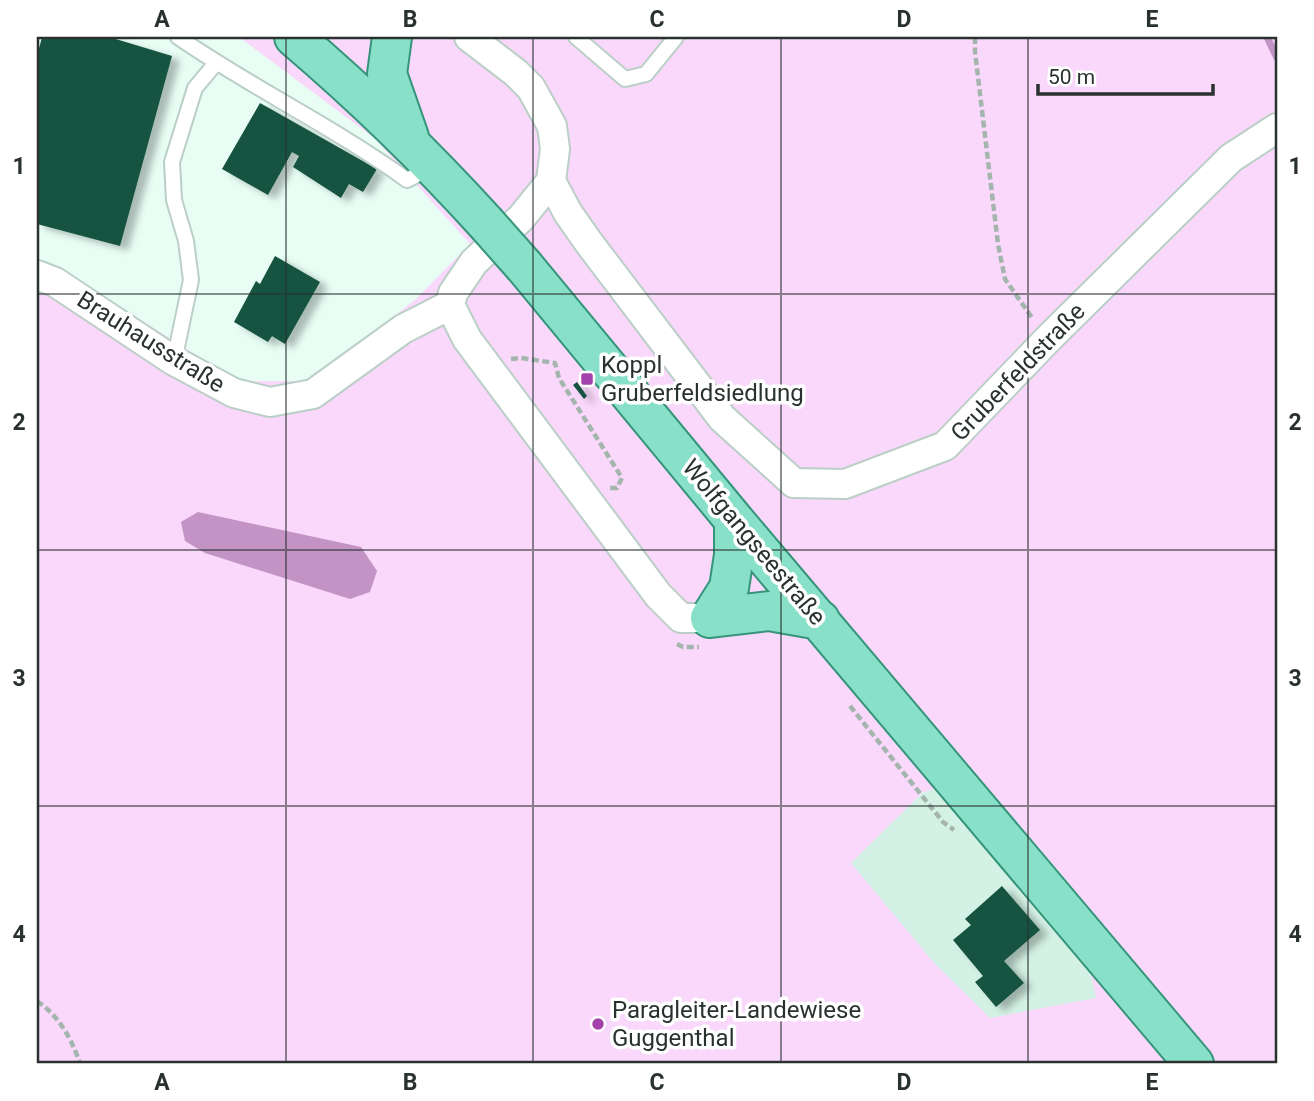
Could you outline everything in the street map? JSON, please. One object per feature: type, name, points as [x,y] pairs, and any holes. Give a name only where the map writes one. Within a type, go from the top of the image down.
[{"type":"main road","points":[[295,37],[311,37]]},
{"type":"main road","name":"Wolfgangseestraße","points":[[295,37],[363,96],[422,154],[524,266],[734,520],[1194,1064]]},
{"type":"main road","points":[[392,37],[387,75],[422,154]]},
{"type":"main road","points":[[706,633],[729,588],[734,555],[734,520]]},
{"type":"main road","points":[[706,633],[769,611],[820,620]]},
{"type":"street","points":[[469,37],[531,88],[552,126],[555,149],[551,181],[521,218],[474,262],[453,293],[450,305],[467,339],[658,595],[681,618],[706,633]]},
{"type":"street","name":"Gruberfeldstraße","points":[[551,181],[568,213],[589,243],[722,418],[794,483],[845,484],[945,446],[1231,158],[1273,130]]},
{"type":"street","name":"Brauhausstraße","points":[[37,275],[55,282],[174,361],[234,393],[270,402],[313,394],[403,329],[450,305]]},
{"type":"lane","points":[[178,37],[216,63],[372,155],[407,180],[422,154]]},
{"type":"lane","points":[[576,37],[625,79],[646,75],[676,37]]},
{"type":"lane","points":[[174,361],[191,280],[186,241],[174,200],[172,162],[195,88],[216,63]]},
{"type":"path","points":[[975,37],[998,244],[1005,279],[1030,316],[1050,338]]},
{"type":"path","points":[[521,358],[555,363],[559,377],[622,478],[617,488],[610,489],[602,478]]},
{"type":"path","points":[[675,643],[683,647],[706,633]]},
{"type":"path","points":[[848,703],[943,822],[954,830]]},
{"type":"path","points":[[37,1001],[48,1008],[72,1041],[80,1064]]},
{"type":"shaded area","points":[[239,37],[1277,37],[1277,1064],[37,1064],[37,268],[74,278],[238,381],[311,381],[416,299],[470,244],[374,138]],"holes":[[[974,774],[1073,889],[1096,998],[990,1018],[935,964],[851,863],[922,793]]]},
{"type":"shaded area","points":[[198,512],[361,547],[377,571],[370,592],[350,599],[205,553],[185,541],[181,522]]},
{"type":"shaded area","points":[[974,774],[1073,889],[1097,998],[990,1018],[935,964],[851,863],[922,793]]},
{"type":"building","points":[[42,37],[109,37],[172,56],[120,246],[37,224],[37,56]]},
{"type":"building","points":[[260,103],[377,169],[363,192],[349,184],[341,198],[293,167],[299,156],[292,152],[268,195],[222,169]]},
{"type":"building","points":[[275,256],[320,282],[285,344],[272,336],[268,342],[234,322],[256,281],[260,284]]},
{"type":"building","points":[[577,382],[587,396],[584,399],[573,385]]},
{"type":"building","points":[[1002,886],[1040,930],[1004,961],[1024,983],[996,1007],[975,982],[983,976],[953,940],[971,925],[965,919]]},
{"type":"waterway","points":[[1267,37],[1277,58]]},
{"type":"place","name":"Koppl Gruberfeldsiedlung","points":[[587,379]]},
{"type":"place","name":"Paragleiter-Landewiese Guggenthal","points":[[598,1024]]}]
